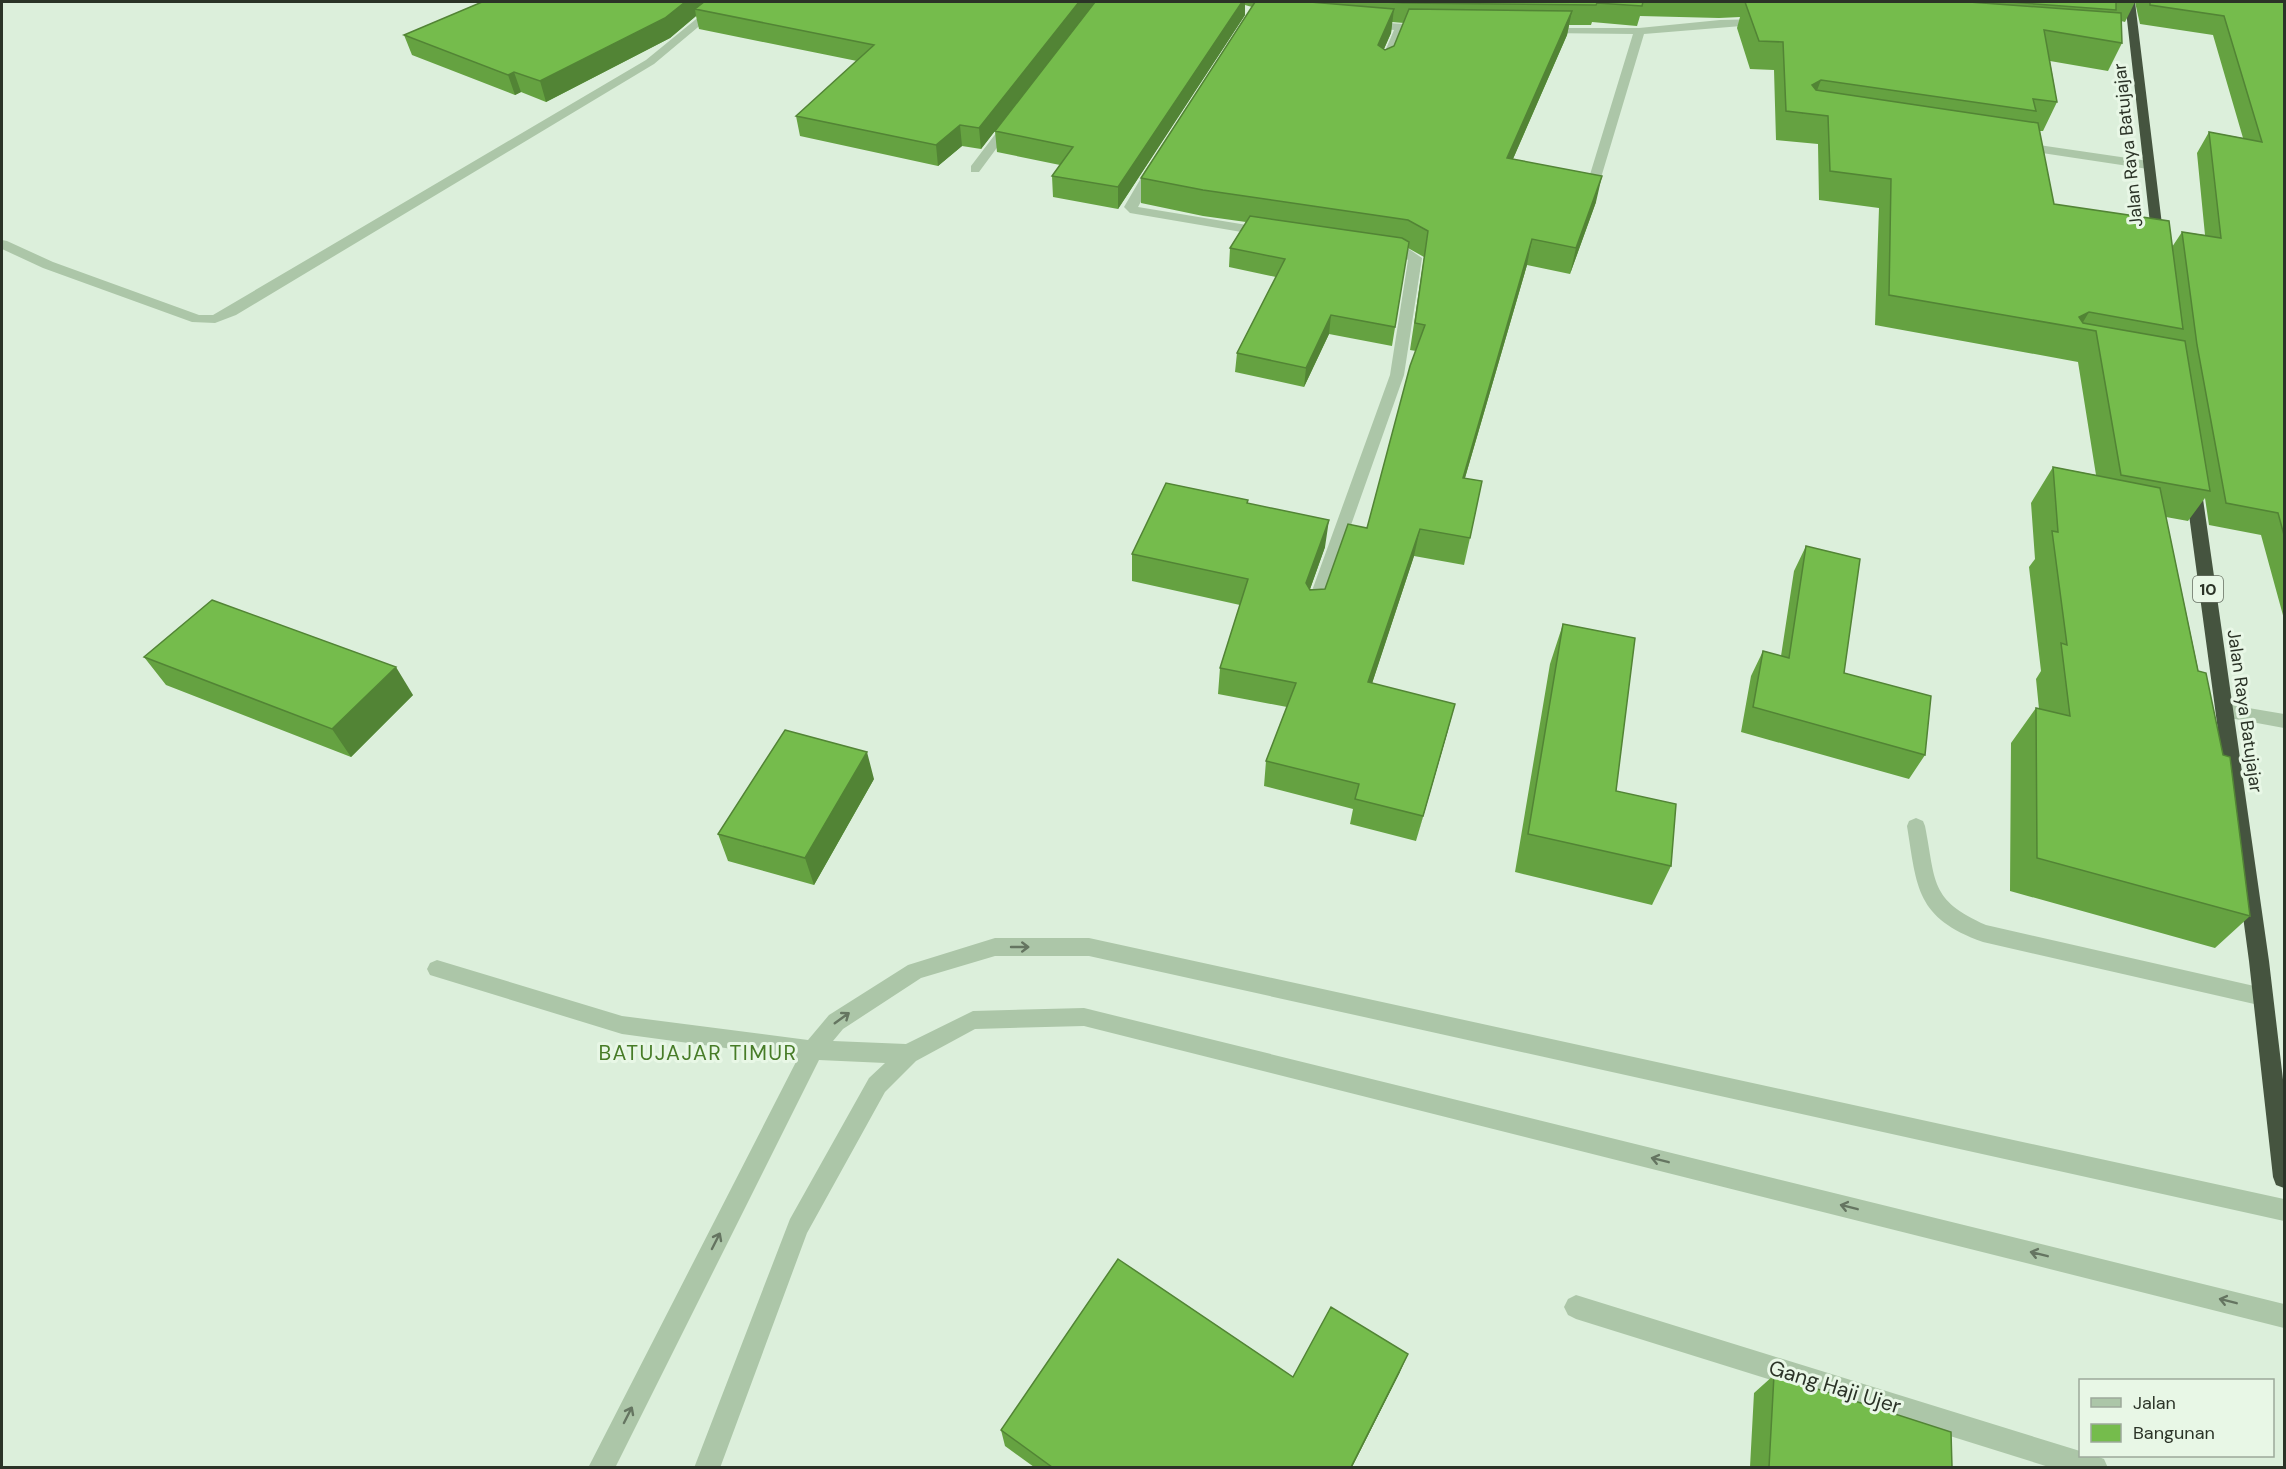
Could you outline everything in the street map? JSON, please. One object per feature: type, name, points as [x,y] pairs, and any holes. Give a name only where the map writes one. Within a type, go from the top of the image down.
[{"type":"highway","name":"Jalan Raya Batujajar","points":[[2130,2],[2130,37],[2160,260]]},
{"type":"highway","name":"Jalan Raya Batujajar","points":[[2190,469],[2263,997],[2284,1177]]},
{"type":"street","points":[[2,244],[48,266],[197,318],[215,319],[231,312],[650,62],[723,2]]},
{"type":"street","points":[[1531,30],[1639,31],[1720,23],[1768,22]]},
{"type":"street","points":[[1354,24],[1436,28]]},
{"type":"street","points":[[1383,70],[1400,28]]},
{"type":"street","points":[[1594,181],[1639,31]]},
{"type":"street","points":[[975,169],[1018,113]]},
{"type":"street","points":[[2008,144],[2148,165]]},
{"type":"street","points":[[1163,153],[1133,200],[1130,207],[1134,210],[1278,234]]},
{"type":"street","points":[[1313,609],[1397,375],[1414,274],[1415,258],[1404,252],[1373,247]]},
{"type":"street","points":[[2225,711],[2284,721]]},
{"type":"street","points":[[1916,826],[1931,896],[1942,909],[1960,922],[1983,933],[2263,997]]},
{"type":"street","points":[[602,1467],[813,1050],[836,1022],[915,971],[995,947],[1089,947],[2284,1210]]},
{"type":"street","points":[[437,969],[622,1025],[813,1050],[908,1054]]},
{"type":"street","points":[[707,1467],[798,1227],[877,1085],[908,1054],[973,1020],[1084,1017],[2284,1316]]},
{"type":"street","name":"Gang Haji Ujer","points":[[1576,1307],[2095,1467]]},
{"type":"building","points":[[482,2],[685,2],[665,18],[540,81],[514,72],[508,75],[404,35]]},
{"type":"building","points":[[704,2],[1079,2],[979,128],[960,125],[936,145],[796,116],[874,45],[695,9]]},
{"type":"building","points":[[1095,2],[1242,2],[1118,187],[1052,176],[1073,147],[995,131]]},
{"type":"building","points":[[1255,2],[1310,2],[1394,9],[1378,45],[1385,50],[1394,46],[1409,9],[1572,11],[1507,158],[1602,176],[1576,248],[1532,239],[1463,478],[1482,481],[1470,538],[1420,529],[1368,682],[1455,704],[1423,816],[1355,799],[1359,784],[1266,761],[1296,683],[1220,668],[1248,579],[1132,554],[1166,483],[1329,520],[1306,583],[1310,590],[1325,589],[1348,524],[1367,528],[1410,366],[1425,325],[1415,323],[1428,231],[1408,220],[1203,190],[1141,178]]},
{"type":"building","points":[[1384,2],[1643,2],[1642,6],[1597,3],[1596,5]]},
{"type":"building","points":[[1745,2],[1969,2],[2121,13],[2122,43],[2044,30],[2057,102],[2033,99],[2036,111],[1821,80],[1812,85],[1816,90],[2038,123],[2054,204],[2169,221],[2183,329],[2089,312],[2079,317],[2083,323],[2185,341],[2210,491],[2121,475],[2096,331],[1889,295],[1891,179],[1830,171],[1828,116],[1786,111],[1783,42],[1759,41]]},
{"type":"building","points":[[2010,2],[2116,2],[2116,10]]},
{"type":"building","points":[[2150,2],[2284,2],[2284,535],[2278,513],[2226,503],[2197,345],[2182,232],[2221,238],[2209,132],[2262,142],[2224,16],[2150,5]]},
{"type":"building","points":[[1250,216],[1402,238],[1409,242],[1395,327],[1331,315],[1306,368],[1237,353],[1285,259],[1230,248]]},
{"type":"building","points":[[2053,467],[2160,488],[2198,671],[2206,673],[2223,755],[2230,757],[2250,916],[2037,858],[2036,708],[2070,716],[2061,643],[2067,645],[2052,531],[2058,532]]},
{"type":"building","points":[[1806,546],[1860,559],[1844,673],[1931,696],[1925,755],[1753,707],[1763,651],[1789,658]]},
{"type":"building","points":[[212,600],[396,667],[332,729],[144,657]]},
{"type":"building","points":[[1563,624],[1635,638],[1616,791],[1676,804],[1671,866],[1528,834]]},
{"type":"building","points":[[785,730],[867,752],[805,858],[718,834]]},
{"type":"building","points":[[1118,1259],[1293,1377],[1331,1307],[1408,1354],[1351,1467],[1052,1467],[1001,1430]]},
{"type":"building","points":[[1774,1375],[1951,1432],[1952,1467],[1769,1467]]},
{"type":"district","name":"BATUJAJAR TIMUR","points":[[698,1053]]}]
